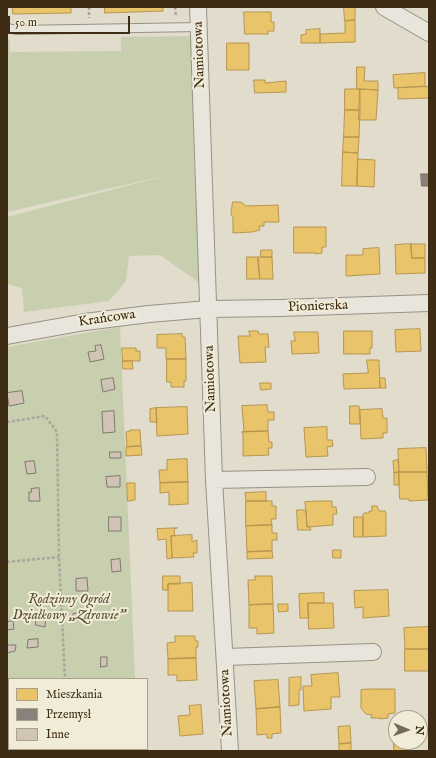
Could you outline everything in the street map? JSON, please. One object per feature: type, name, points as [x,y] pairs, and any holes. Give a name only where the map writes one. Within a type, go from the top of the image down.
[{"type":"street","name":"Namiotowa","points":[[198,7],[214,480],[230,751]]},
{"type":"street","points":[[384,7],[429,33]]},
{"type":"street","name":"Pionierska","points":[[208,309],[429,303]]},
{"type":"street","name":"Krańcowa","points":[[7,336],[116,318],[208,309]]},
{"type":"street","points":[[214,480],[367,477]]},
{"type":"street","points":[[225,657],[373,652]]},
{"type":"lane","points":[[7,28],[17,30],[199,27]]},
{"type":"path","points":[[7,422],[45,416],[57,432],[59,557],[65,678]]},
{"type":"path","points":[[7,562],[59,557]]},
{"type":"green space","points":[[192,36],[194,168],[201,284],[160,255],[129,256],[126,281],[109,301],[24,312],[22,288],[7,284],[7,217],[172,174],[7,212],[7,38],[10,40],[10,52],[121,51],[121,37]]},
{"type":"green space","name":"Rodzinny Ogród Działkowy „Zdrowie”","points":[[120,327],[135,678],[8,678],[8,750],[139,751],[7,751],[7,347]]},
{"type":"building: Mieszkania","points":[[13,7],[71,7],[71,13],[13,14]]},
{"type":"building: Mieszkania","points":[[105,7],[163,7],[163,11],[105,13]]},
{"type":"building: Mieszkania","points":[[344,7],[355,7],[355,20],[345,21]]},
{"type":"building: Mieszkania","points":[[244,12],[271,12],[271,22],[274,22],[274,31],[268,31],[268,34],[245,34]]},
{"type":"building: Mieszkania","points":[[355,20],[355,42],[320,43],[320,34],[345,33],[345,21]]},
{"type":"building: Mieszkania","points":[[320,29],[320,43],[301,43],[301,35],[306,34],[306,30]]},
{"type":"building: Mieszkania","points":[[227,43],[249,43],[249,70],[227,70]]},
{"type":"building: Mieszkania","points":[[357,67],[365,67],[364,81],[378,81],[378,90],[357,89]]},
{"type":"building: Mieszkania","points":[[425,73],[425,86],[394,88],[393,75]]},
{"type":"building: Mieszkania","points":[[254,80],[265,80],[265,83],[286,81],[286,92],[255,93]]},
{"type":"building: Mieszkania","points":[[429,87],[429,98],[398,99],[398,88]]},
{"type":"building: Mieszkania","points":[[345,89],[360,89],[360,110],[345,110]]},
{"type":"building: Mieszkania","points":[[360,89],[378,90],[376,120],[359,120]]},
{"type":"building: Mieszkania","points":[[345,110],[360,110],[359,137],[344,137]]},
{"type":"building: Mieszkania","points":[[344,137],[359,137],[358,153],[343,152]]},
{"type":"building: Mieszkania","points":[[343,152],[358,153],[357,186],[342,186]]},
{"type":"building: Mieszkania","points":[[358,159],[375,160],[374,187],[357,186]]},
{"type":"building: Mieszkania","points":[[233,202],[241,202],[246,206],[278,205],[279,222],[264,222],[264,226],[259,226],[260,230],[233,233],[233,218],[231,214]]},
{"type":"building: Mieszkania","points":[[294,227],[326,227],[326,247],[322,247],[322,253],[294,253]]},
{"type":"building: Mieszkania","points":[[411,244],[425,244],[425,258],[412,258]]},
{"type":"building: Mieszkania","points":[[411,244],[412,258],[425,258],[425,273],[396,274],[395,245]]},
{"type":"building: Mieszkania","points":[[379,248],[380,274],[346,276],[346,255],[363,255],[363,249]]},
{"type":"building: Mieszkania","points":[[261,250],[272,250],[272,257],[261,257]]},
{"type":"building: Mieszkania","points":[[247,257],[258,257],[260,279],[247,279]]},
{"type":"building: Mieszkania","points":[[258,257],[272,257],[273,279],[260,279]]},
{"type":"building: Mieszkania","points":[[420,329],[421,351],[396,352],[395,330]]},
{"type":"building: Mieszkania","points":[[249,331],[258,331],[259,334],[268,334],[269,347],[265,347],[266,362],[240,363],[238,336],[250,336]]},
{"type":"building: Mieszkania","points":[[344,331],[372,331],[372,348],[370,348],[370,354],[344,354]]},
{"type":"building: Mieszkania","points":[[294,332],[318,332],[319,353],[292,354],[291,341],[295,341]]},
{"type":"building: Mieszkania","points":[[182,334],[182,337],[185,337],[186,359],[166,359],[166,348],[157,348],[157,335]]},
{"type":"building: Mieszkania","points":[[122,348],[136,348],[136,351],[140,351],[140,361],[123,361]]},
{"type":"building: Mieszkania","points":[[167,359],[186,359],[186,381],[184,381],[184,387],[171,387],[171,382],[167,382]]},
{"type":"building: Mieszkania","points":[[367,360],[379,360],[380,388],[344,389],[343,374],[368,373]]},
{"type":"building: Mieszkania","points":[[132,361],[133,369],[123,369],[122,362]]},
{"type":"building: Mieszkania","points":[[380,378],[385,378],[386,388],[380,388]]},
{"type":"building: Mieszkania","points":[[260,383],[271,383],[271,389],[261,390]]},
{"type":"building: Mieszkania","points":[[267,405],[268,412],[274,412],[274,420],[268,420],[268,431],[242,432],[244,431],[242,406]]},
{"type":"building: Mieszkania","points":[[350,406],[359,406],[360,424],[350,424]]},
{"type":"building: Mieszkania","points":[[187,407],[188,434],[157,436],[156,408]]},
{"type":"building: Mieszkania","points":[[156,408],[157,422],[150,422],[150,409]]},
{"type":"building: Mieszkania","points":[[382,409],[383,418],[387,418],[387,433],[383,433],[383,438],[361,439],[360,410]]},
{"type":"building: Mieszkania","points":[[327,427],[327,440],[332,440],[333,446],[327,447],[328,456],[306,457],[304,428]]},
{"type":"building: Mieszkania","points":[[130,430],[140,430],[141,446],[127,447],[126,432]]},
{"type":"building: Mieszkania","points":[[268,431],[269,442],[272,442],[272,448],[268,448],[269,455],[243,456],[242,432]]},
{"type":"building: Mieszkania","points":[[141,446],[142,455],[126,456],[126,447]]},
{"type":"building: Mieszkania","points":[[426,448],[427,472],[399,472],[398,449]]},
{"type":"building: Mieszkania","points":[[187,459],[188,482],[160,483],[159,470],[167,470],[167,460]]},
{"type":"building: Mieszkania","points":[[398,460],[399,472],[394,473],[393,461]]},
{"type":"building: Mieszkania","points":[[399,472],[399,485],[394,485],[394,473]]},
{"type":"building: Mieszkania","points":[[399,472],[427,472],[428,500],[409,501],[409,499],[400,499]]},
{"type":"building: Mieszkania","points":[[188,482],[188,504],[169,505],[169,492],[160,493],[160,483]]},
{"type":"building: Mieszkania","points":[[127,483],[135,483],[135,500],[128,501]]},
{"type":"building: Mieszkania","points":[[266,492],[266,501],[246,501],[245,493]]},
{"type":"building: Mieszkania","points":[[246,501],[272,501],[272,506],[276,506],[276,519],[271,519],[272,525],[246,526]]},
{"type":"building: Mieszkania","points":[[332,501],[332,507],[336,507],[337,514],[333,514],[333,525],[307,527],[305,502]]},
{"type":"building: Mieszkania","points":[[372,506],[377,506],[379,511],[385,511],[386,513],[386,536],[363,537],[363,514],[372,511]]},
{"type":"building: Mieszkania","points":[[297,510],[306,510],[307,527],[310,527],[311,530],[298,530]]},
{"type":"building: Mieszkania","points":[[354,517],[363,517],[363,537],[354,537]]},
{"type":"building: Mieszkania","points":[[272,525],[272,533],[277,533],[277,540],[272,540],[272,551],[247,552],[246,526]]},
{"type":"building: Mieszkania","points":[[177,528],[174,529],[175,536],[171,536],[172,558],[167,559],[166,539],[158,540],[157,529]]},
{"type":"building: Mieszkania","points":[[192,535],[192,542],[197,540],[197,553],[193,553],[194,557],[172,558],[171,536]]},
{"type":"building: Mieszkania","points":[[333,550],[341,550],[341,558],[333,558]]},
{"type":"building: Mieszkania","points":[[272,551],[273,558],[247,559],[247,552]]},
{"type":"building: Mieszkania","points":[[163,576],[180,576],[180,584],[168,584],[168,590],[163,590]]},
{"type":"building: Mieszkania","points":[[255,576],[272,576],[273,604],[249,605],[248,580],[255,580]]},
{"type":"building: Mieszkania","points":[[192,583],[193,611],[168,611],[168,584]]},
{"type":"building: Mieszkania","points":[[388,590],[389,616],[363,618],[363,607],[355,608],[354,591]]},
{"type":"building: Mieszkania","points":[[324,593],[324,603],[308,603],[309,618],[300,618],[299,594]]},
{"type":"building: Mieszkania","points":[[308,603],[333,603],[334,628],[309,629]]},
{"type":"building: Mieszkania","points":[[273,604],[274,633],[257,634],[257,628],[249,628],[249,605]]},
{"type":"building: Mieszkania","points":[[278,604],[288,604],[288,611],[279,612]]},
{"type":"building: Mieszkania","points":[[429,627],[429,649],[405,649],[404,628]]},
{"type":"building: Mieszkania","points":[[175,636],[195,636],[195,641],[198,641],[198,647],[196,647],[196,658],[168,659],[167,643],[175,642]]},
{"type":"building: Mieszkania","points":[[405,649],[429,649],[429,671],[405,671]]},
{"type":"building: Mieszkania","points":[[196,658],[197,680],[177,681],[177,675],[168,675],[168,659]]},
{"type":"building: Mieszkania","points":[[338,673],[340,697],[331,697],[331,709],[304,711],[303,686],[312,686],[311,675]]},
{"type":"building: Mieszkania","points":[[301,677],[299,705],[289,706],[289,678]]},
{"type":"building: Mieszkania","points":[[278,680],[280,707],[256,709],[254,681]]},
{"type":"building: Mieszkania","points":[[395,689],[395,710],[388,710],[388,718],[371,718],[372,715],[366,714],[361,708],[361,690]]},
{"type":"building: Mieszkania","points":[[201,705],[203,734],[180,736],[178,716],[190,715],[189,706]]},
{"type":"building: Mieszkania","points":[[280,707],[281,733],[272,734],[272,738],[267,738],[267,734],[257,735],[256,709]]},
{"type":"building: Mieszkania","points":[[350,726],[351,743],[339,744],[338,727]]},
{"type":"building: Mieszkania","points":[[351,743],[351,751],[339,751],[339,744]]},
{"type":"building: Mieszkania","points":[[394,750],[406,751],[394,751]]},
{"type":"building: Przemysł","points":[[421,174],[429,174],[429,186],[422,186]]},
{"type":"building: Inne","points":[[101,345],[104,359],[90,362],[88,352],[96,351],[95,346]]},
{"type":"building: Inne","points":[[113,378],[115,389],[103,392],[101,380]]},
{"type":"building: Inne","points":[[22,391],[24,403],[9,406],[7,393]]},
{"type":"building: Inne","points":[[114,411],[115,432],[103,433],[102,412]]},
{"type":"building: Inne","points":[[110,452],[121,452],[121,458],[110,458]]},
{"type":"building: Inne","points":[[34,461],[36,473],[27,474],[25,462]]},
{"type":"building: Inne","points":[[120,476],[120,487],[107,487],[106,477]]},
{"type":"building: Inne","points":[[39,488],[40,501],[29,501],[29,492],[32,492],[31,489]]},
{"type":"building: Inne","points":[[109,517],[121,517],[121,531],[109,531]]},
{"type":"building: Inne","points":[[120,559],[121,571],[112,572],[111,560]]},
{"type":"building: Inne","points":[[87,578],[88,591],[76,591],[76,579]]},
{"type":"building: Inne","points":[[36,612],[46,612],[45,627],[36,625]]},
{"type":"building: Inne","points":[[79,613],[79,620],[73,621],[73,614]]},
{"type":"building: Inne","points":[[13,621],[14,629],[7,630],[7,622]]},
{"type":"building: Inne","points":[[38,639],[38,647],[27,648],[28,640]]},
{"type":"building: Inne","points":[[7,645],[16,645],[15,651],[7,653]]},
{"type":"building: Inne","points":[[101,657],[107,657],[107,666],[101,667]]}]
